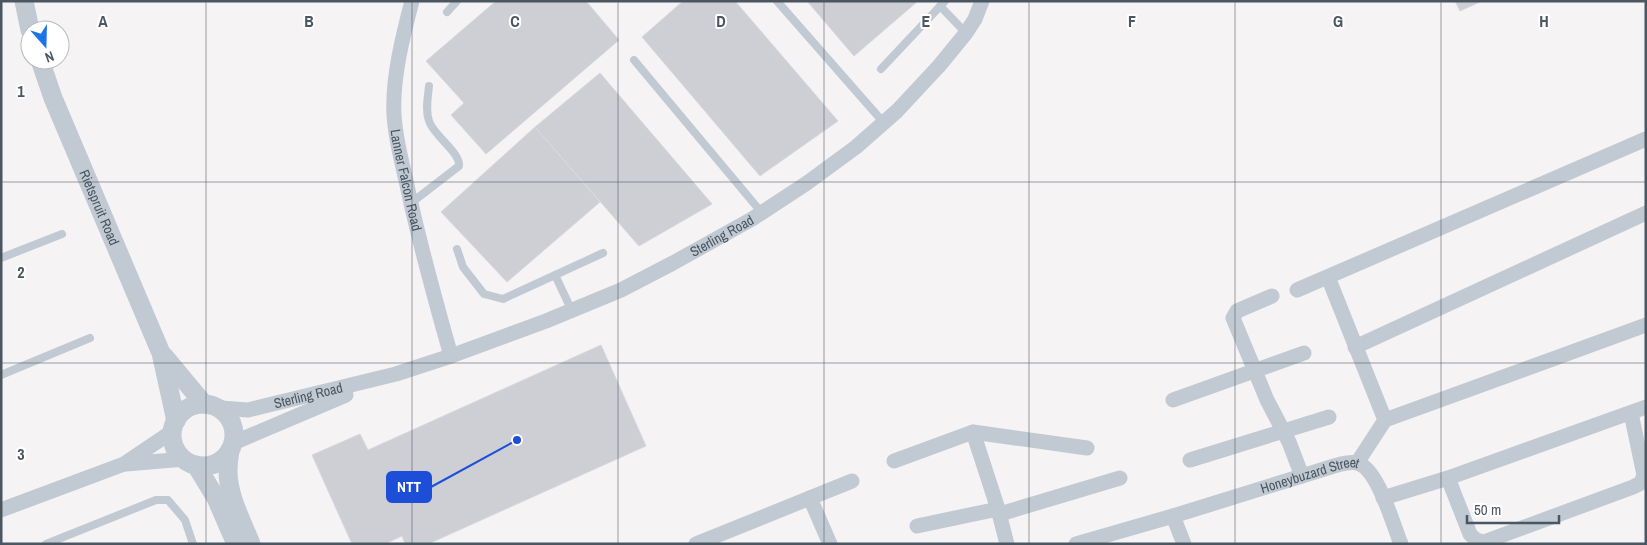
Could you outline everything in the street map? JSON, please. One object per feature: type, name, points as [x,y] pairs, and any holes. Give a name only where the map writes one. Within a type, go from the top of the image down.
[{"type":"street","points":[[24,1],[28,20]]},
{"type":"street","name":"Lanner Falcon Road","points":[[412,1],[396,82],[394,114],[411,203],[451,356]]},
{"type":"street","name":"Sterling Road","points":[[212,406],[248,410],[396,374],[451,356],[572,311],[621,290],[762,213],[807,183],[856,146],[912,96],[966,32],[975,19],[982,1]]},
{"type":"street","name":"Rietspruit Road","points":[[44,70],[161,353],[174,426]]},
{"type":"street","points":[[1297,290],[1646,139]]},
{"type":"street","points":[[1356,347],[1646,213]]},
{"type":"street","points":[[1328,277],[1385,420]]},
{"type":"street","points":[[1272,296],[1237,311],[1233,316],[1233,321],[1267,400],[1295,456],[1302,476]]},
{"type":"street","points":[[1357,463],[1385,420],[1646,325]]},
{"type":"street","name":"Rietspruit Road","points":[[161,353],[212,406]]},
{"type":"street","points":[[1173,400],[1304,353]]},
{"type":"street","name":"Sterling Road","points":[[232,447],[396,374]]},
{"type":"street","points":[[1,510],[124,464],[174,426],[180,415],[191,406],[212,406],[227,415],[235,433],[228,471],[230,486],[250,544]]},
{"type":"street","points":[[1383,498],[1448,478],[1646,407]]},
{"type":"street","points":[[1448,478],[1470,534],[1476,540],[1484,542],[1641,483],[1644,475],[1631,413]]},
{"type":"street","points":[[1190,460],[1329,417]]},
{"type":"street","points":[[174,426],[173,439],[175,447],[179,454],[190,462],[216,498],[236,544]]},
{"type":"street","points":[[894,461],[974,432],[1087,448]]},
{"type":"street","points":[[974,432],[999,511],[1007,544]]},
{"type":"street","points":[[124,464],[190,462],[204,466],[219,462],[232,447]]},
{"type":"street","name":"Honeybuzard Street","points":[[1076,544],[1345,463],[1357,463],[1367,468],[1372,474],[1401,544]]},
{"type":"street","points":[[918,526],[999,511],[1120,478]]},
{"type":"street","points":[[696,544],[852,480]]},
{"type":"street","points":[[810,498],[830,544]]},
{"type":"street","points":[[1173,516],[1184,544]]},
{"type":"lane","points":[[446,12],[457,1]]},
{"type":"lane","points":[[777,1],[884,123]]},
{"type":"lane","points":[[881,69],[942,4],[966,32]]},
{"type":"lane","points":[[634,60],[762,213]]},
{"type":"lane","points":[[411,203],[456,169],[460,162],[432,129],[429,122],[427,111],[429,86]]},
{"type":"lane","points":[[1,258],[62,234]]},
{"type":"lane","points":[[457,249],[462,267],[484,294],[503,300],[603,253]]},
{"type":"lane","points":[[555,275],[572,311]]},
{"type":"lane","points":[[1,376],[90,338]]},
{"type":"lane","points":[[46,544],[156,500],[168,500],[185,520],[193,544]]},
{"type":"lane","points":[[66,535],[70,544]]},
{"type":"building","points":[[496,1],[586,1],[619,40],[486,154],[451,115],[464,103],[426,61]]},
{"type":"building","points":[[683,1],[735,1],[838,121],[760,176],[642,37]]},
{"type":"building","points":[[807,1],[918,1],[854,56]]},
{"type":"building","points":[[1455,1],[1482,1],[1460,11]]},
{"type":"building","points":[[600,73],[712,204],[639,246],[535,127]]},
{"type":"building","points":[[535,127],[600,202],[507,282],[441,212]]},
{"type":"building","points":[[601,345],[646,446],[428,544],[405,544],[402,536],[385,544],[352,544],[312,455],[360,434],[368,450]]},
{"type":"place","name":"NTT","points":[[517,440]]}]
